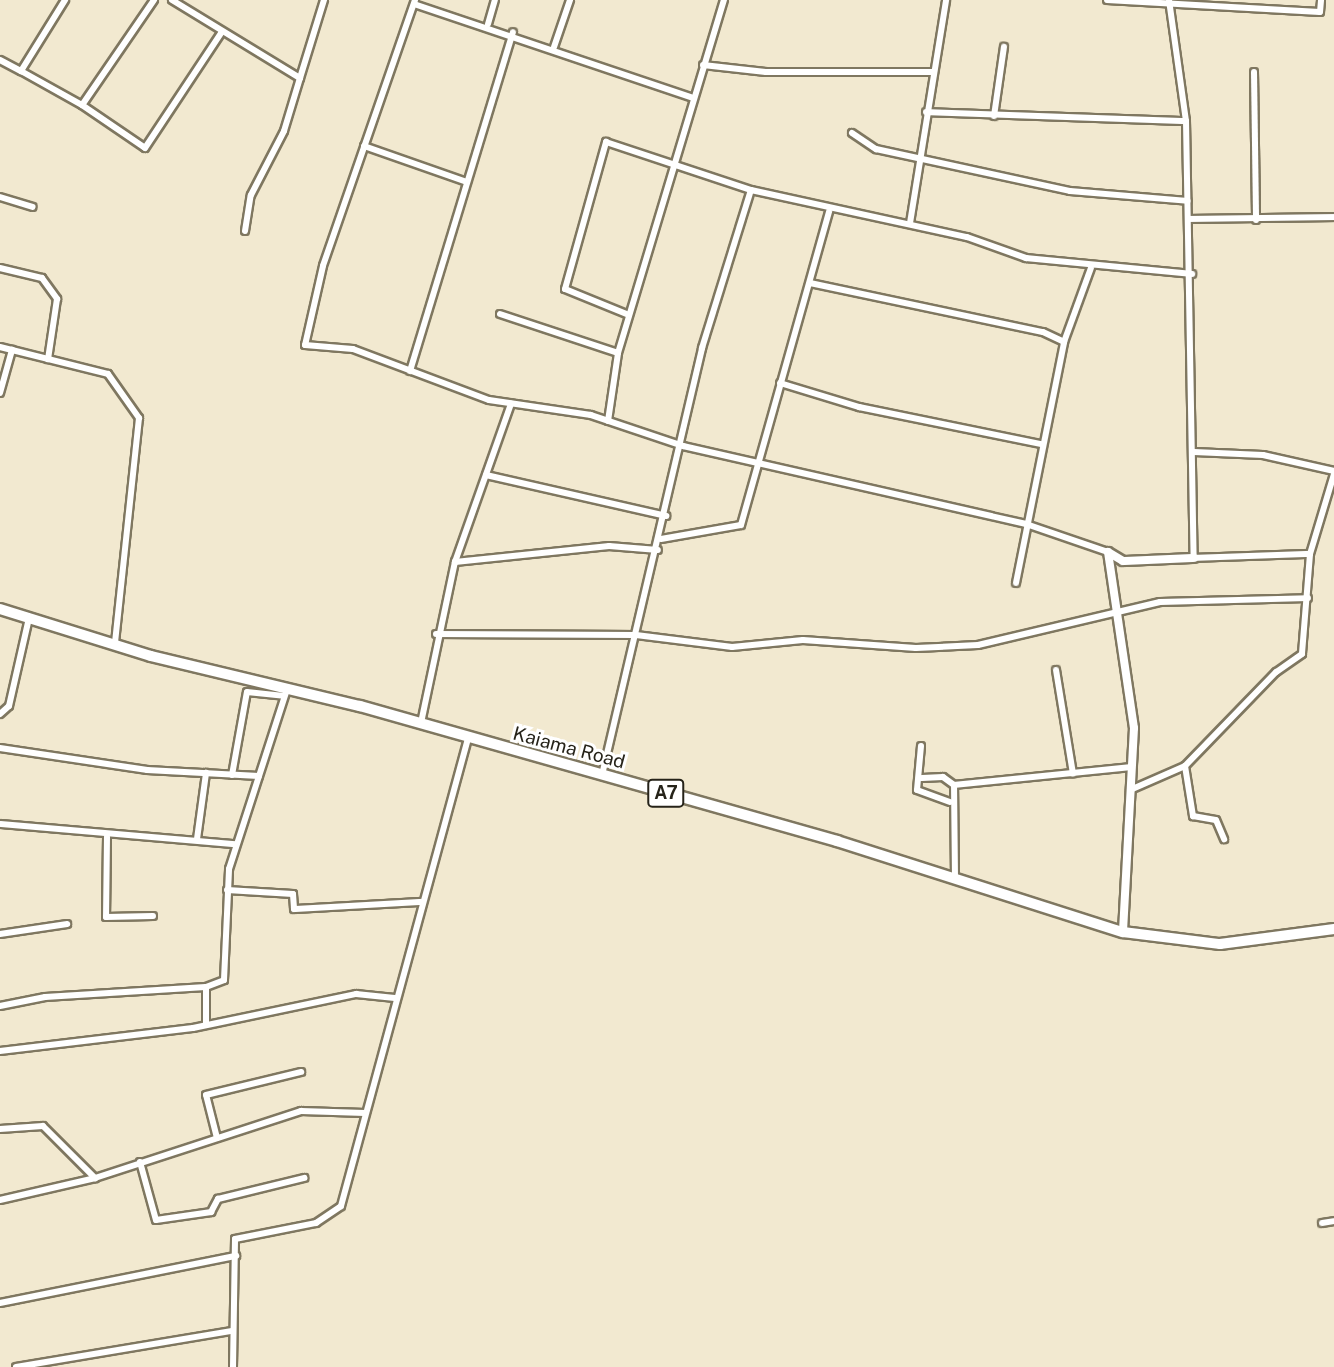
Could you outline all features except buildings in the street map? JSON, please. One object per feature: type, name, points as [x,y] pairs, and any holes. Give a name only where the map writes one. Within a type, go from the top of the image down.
[{"type":"highway","name":"Kaiama Road","points":[[0,610],[285,693],[421,723],[955,877],[1123,932],[1220,944],[1334,929]]},
{"type":"street","points":[[20,71],[65,0]]},
{"type":"street","points":[[82,106],[153,0]]},
{"type":"street","points":[[172,0],[221,33],[300,78]]},
{"type":"street","points":[[245,231],[251,195],[284,131],[324,0]]},
{"type":"street","points":[[488,24],[495,0]]},
{"type":"street","points":[[554,47],[570,0]]},
{"type":"street","points":[[608,421],[618,353],[691,97],[724,0]]},
{"type":"street","points":[[909,223],[946,0]]},
{"type":"street","points":[[1107,0],[1240,4],[1320,12],[1321,0]]},
{"type":"street","points":[[691,97],[513,32],[415,2],[364,146],[303,340],[311,347],[353,349],[511,404],[608,421],[683,446],[757,459],[1026,524],[1108,552],[1123,561],[1310,554]]},
{"type":"street","points":[[1170,3],[1186,121],[1192,274],[1194,558]]},
{"type":"street","points":[[410,371],[464,181],[513,32]]},
{"type":"street","points":[[0,61],[82,106],[145,148],[221,33]]},
{"type":"street","points":[[994,116],[1004,47]]},
{"type":"street","points":[[703,65],[766,72],[933,72]]},
{"type":"street","points":[[1254,72],[1256,220]]},
{"type":"street","points":[[926,112],[1186,121]]},
{"type":"street","points":[[852,133],[876,149],[1070,191],[1188,201]]},
{"type":"street","points":[[629,315],[570,295],[566,282],[606,142],[674,159],[751,190],[829,211],[909,223],[1026,258],[1091,268],[1192,274]]},
{"type":"street","points":[[364,146],[464,181]]},
{"type":"street","points":[[602,775],[683,446],[702,348],[751,190]]},
{"type":"street","points":[[0,197],[33,207]]},
{"type":"street","points":[[661,538],[737,528],[829,211]]},
{"type":"street","points":[[1190,219],[1334,217]]},
{"type":"street","points":[[0,268],[42,278],[57,299],[48,359]]},
{"type":"street","points":[[1016,583],[1041,444],[1064,342],[1091,268]]},
{"type":"street","points":[[810,283],[1043,332],[1064,342]]},
{"type":"street","points":[[500,314],[618,353]]},
{"type":"street","points":[[0,346],[108,374],[139,418],[115,644]]},
{"type":"street","points":[[0,393],[12,350]]},
{"type":"street","points":[[780,383],[859,407],[1041,444]]},
{"type":"street","points":[[421,723],[436,634],[455,562],[511,404]]},
{"type":"street","points":[[1130,790],[1185,766],[1276,672],[1302,654],[1310,554],[1334,472],[1263,455],[1194,452]]},
{"type":"street","points":[[486,475],[666,516]]},
{"type":"street","points":[[455,562],[609,546],[658,550]]},
{"type":"street","points":[[1108,552],[1114,610],[1134,728],[1123,932]]},
{"type":"street","points":[[436,634],[636,635],[732,647],[779,640],[880,649],[965,646],[1114,610],[1238,595],[1308,598]]},
{"type":"street","points":[[0,714],[9,706],[29,618]]},
{"type":"street","points":[[1056,670],[1073,774]]},
{"type":"street","points":[[0,1006],[45,997],[206,987],[224,980],[226,890],[235,844],[285,693],[247,692],[232,775]]},
{"type":"street","points":[[233,1367],[235,1239],[332,1217],[341,1206],[421,902],[468,738]]},
{"type":"street","points":[[921,746],[922,778],[919,792],[950,802]]},
{"type":"street","points":[[0,748],[206,773],[259,776]]},
{"type":"street","points":[[1185,766],[1192,816],[1216,820],[1224,839]]},
{"type":"street","points":[[922,778],[943,777],[954,785],[1131,767]]},
{"type":"street","points":[[197,839],[206,773]]},
{"type":"street","points":[[954,785],[950,802],[955,877]]},
{"type":"street","points":[[0,824],[107,837],[197,839],[235,844]]},
{"type":"street","points":[[107,837],[106,917],[153,916]]},
{"type":"street","points":[[226,890],[293,894],[294,909],[421,902]]},
{"type":"street","points":[[0,934],[67,924]]},
{"type":"street","points":[[206,987],[206,1023]]},
{"type":"street","points":[[0,1051],[206,1023],[356,994],[395,998]]},
{"type":"street","points":[[217,1138],[206,1095],[302,1072]]},
{"type":"street","points":[[0,1200],[95,1178],[309,1109],[365,1113]]},
{"type":"street","points":[[0,1129],[43,1126],[95,1178]]},
{"type":"street","points":[[140,1162],[156,1220],[211,1212],[218,1199],[304,1178]]},
{"type":"street","points":[[1322,1223],[1334,1221]]},
{"type":"street","points":[[0,1303],[236,1256]]},
{"type":"street","points":[[16,1367],[232,1331]]}]
